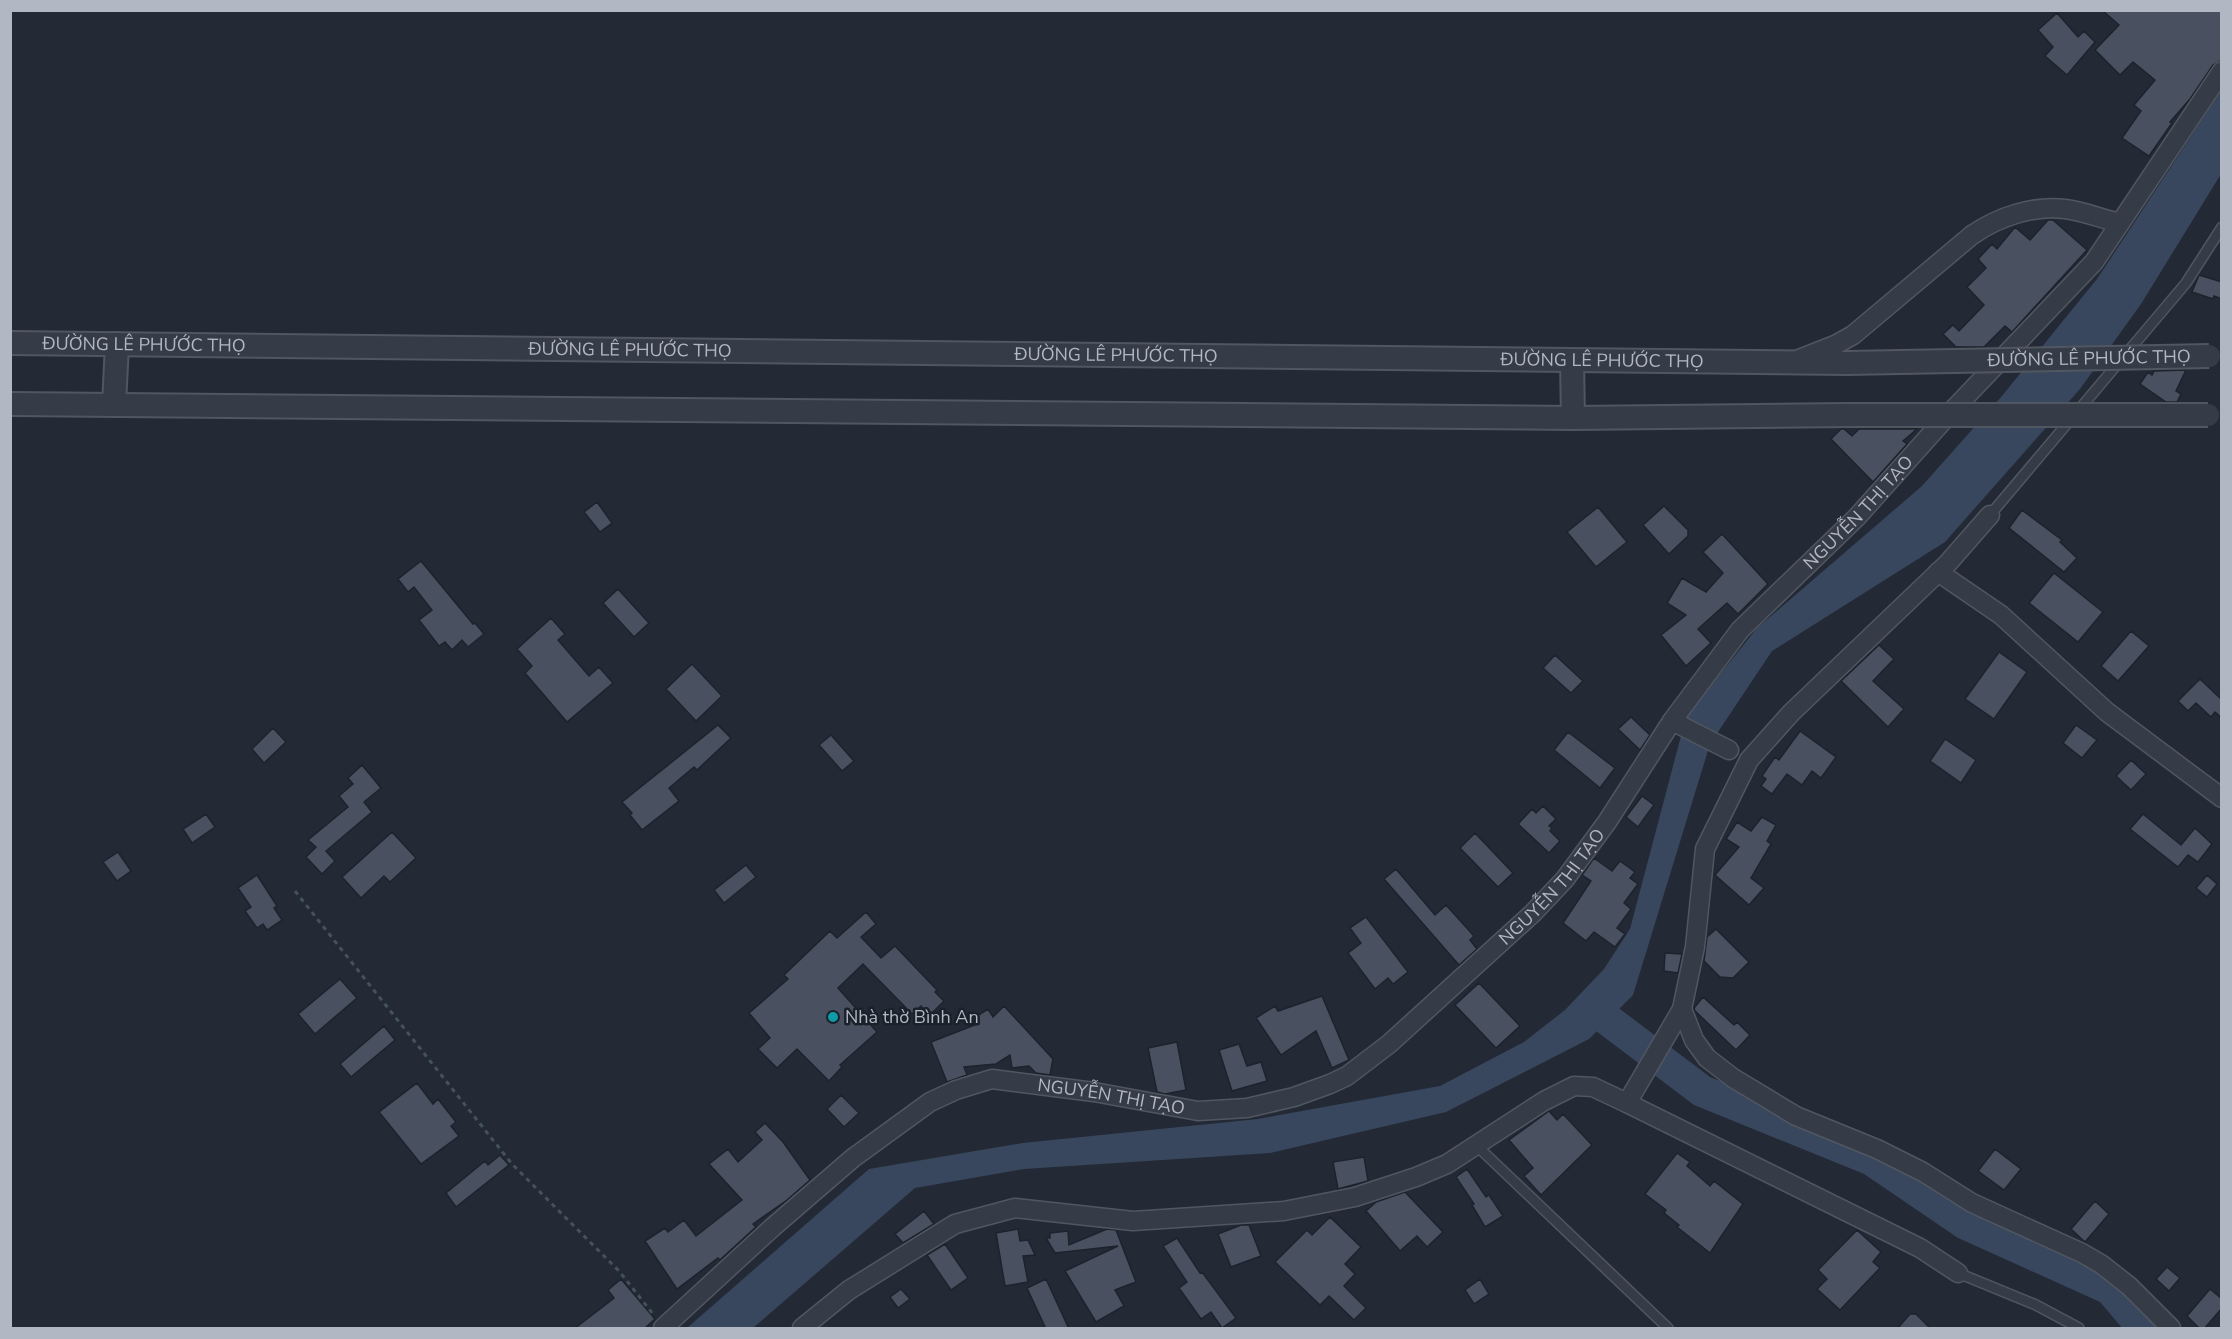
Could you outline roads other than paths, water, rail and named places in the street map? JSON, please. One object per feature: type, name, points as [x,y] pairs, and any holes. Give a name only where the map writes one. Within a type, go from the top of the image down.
[{"type":"street","name":"NGUYỄN THỊ TẠO","points":[[663,1328],[773,1227],[853,1158],[930,1102],[956,1090],[992,1079],[1094,1092],[1198,1111],[1247,1108],[1294,1097],[1347,1076],[1389,1044],[1533,913],[1565,879],[1740,630],[1857,517],[1950,413],[2094,262],[2222,71]]},
{"type":"street","points":[[1786,364],[1822,351],[1853,335],[1972,235],[2001,219],[2030,211],[2066,209],[2120,223]]},
{"type":"street","name":"ĐƯỜNG LÊ PHƯỚC THỌ","points":[[10,343],[1786,364],[2215,356]]},
{"type":"street","points":[[114,405],[117,344]]},
{"type":"street","points":[[1572,361],[1573,418]]},
{"type":"street","points":[[10,404],[1573,418],[2215,415]]},
{"type":"street","points":[[1631,1096],[1678,1016],[1695,947],[1705,849],[1749,760],[1791,713],[1938,572],[1990,515]]},
{"type":"street","points":[[1938,572],[2001,615],[2107,712],[2222,798]]},
{"type":"street","points":[[1675,722],[1729,750]]},
{"type":"street","points":[[1678,1016],[1707,1058],[1733,1078],[1796,1116],[1877,1149],[1923,1172],[1972,1203],[2082,1253],[2101,1264],[2129,1286],[2171,1329]]},
{"type":"street","points":[[802,1329],[849,1290],[955,1224],[1015,1208],[1133,1221],[1284,1210],[1355,1197],[1385,1189],[1446,1164],[1544,1101],[1574,1086],[1593,1087],[1631,1096],[1920,1248],[1958,1273]]},
{"type":"lane","points":[[1990,515],[2186,283],[2222,227]]},
{"type":"lane","points":[[1729,750],[1749,760]]},
{"type":"lane","points":[[1477,1146],[1668,1329]]},
{"type":"lane","points":[[1958,1273],[2036,1305],[2079,1329]]},
{"type":"water","points":[[2221,91],[2221,174],[2141,304],[2080,389],[1945,542],[1772,651],[1710,744],[1633,995],[1589,1039],[1446,1112],[1270,1153],[1024,1169],[915,1188],[753,1328],[687,1328],[869,1169],[1023,1143],[1258,1119],[1440,1086],[1524,1042],[1565,1010],[1604,969],[1630,929],[1686,717],[1757,628],[1922,486],[2002,396],[2097,279]]},
{"type":"waterway","points":[[1608,1020],[1702,1091],[1872,1160],[1966,1224],[2110,1289],[2143,1328]]},
{"type":"place","name":"Nhà thờ Bình An","points":[[833,1017]]}]
